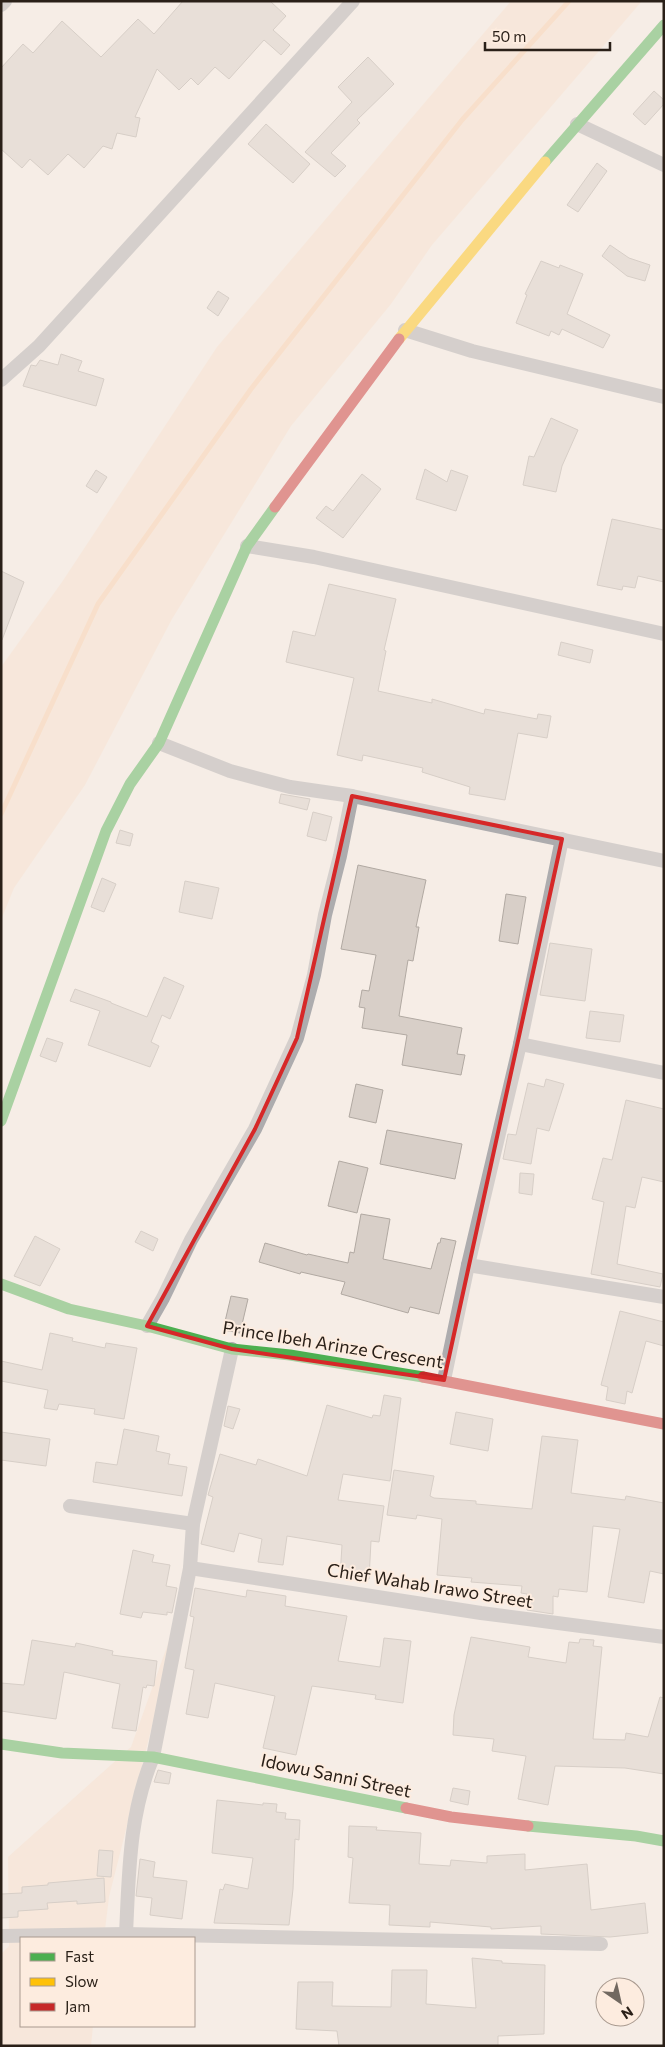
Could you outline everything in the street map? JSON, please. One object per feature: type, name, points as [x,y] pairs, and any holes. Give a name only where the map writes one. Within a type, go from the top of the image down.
[{"type":"street","points":[[1,5],[5,1]]},
{"type":"street","points":[[1,380],[39,346],[353,1]]},
{"type":"street","points":[[1,1121],[106,831],[130,784],[158,743],[247,546],[405,330],[577,124],[664,26]]},
{"type":"street","points":[[577,124],[664,165]]},
{"type":"street","points":[[405,330],[472,351],[664,397]]},
{"type":"street","points":[[247,546],[314,556],[664,634]]},
{"type":"street","points":[[158,743],[230,772],[290,787],[352,796],[502,829],[562,839],[664,861]]},
{"type":"street","points":[[146,1326],[163,1298],[191,1240],[255,1128],[297,1038],[314,975],[325,915],[340,856],[352,796]]},
{"type":"street","points":[[444,1380],[468,1265],[520,1044],[562,839]]},
{"type":"street","points":[[520,1044],[664,1073]]},
{"type":"street","points":[[468,1265],[664,1297]]},
{"type":"street","name":"Prince Ibeh Arinze Crescent","points":[[1,1284],[69,1309],[232,1348],[290,1355],[444,1380],[664,1424]]},
{"type":"street","points":[[126,1934],[130,1839],[142,1782],[153,1757],[190,1568],[193,1524],[232,1348]]},
{"type":"street","points":[[70,1506],[193,1524]]},
{"type":"street","name":"Chief Wahab Irawo Street","points":[[190,1568],[481,1613],[664,1637]]},
{"type":"street","name":"Idowu Sanni Street","points":[[1,1744],[62,1752],[153,1757],[451,1818],[636,1836],[664,1841]]},
{"type":"street","points":[[1,1936],[126,1934],[601,1944]]},
{"type":"highlighted area","points":[[352,796],[562,839],[444,1380],[232,1349],[147,1326],[255,1129],[297,1038]]},
{"type":"shaded area","points":[[511,1],[642,1],[432,245],[391,304],[291,426],[172,619],[85,785],[14,888],[1,920],[1,667],[62,582],[217,347]]},
{"type":"shaded area","points":[[184,1599],[109,1897],[104,1937],[20,1937],[20,2027],[93,2027],[91,2046],[1,2046],[1,1954],[9,1946],[8,1857],[131,1747]]},
{"type":"building","points":[[183,1],[270,1],[286,16],[273,30],[290,45],[281,55],[264,40],[229,79],[215,67],[198,85],[191,78],[179,90],[157,69],[135,117],[140,118],[136,137],[117,133],[112,149],[103,146],[84,168],[68,154],[48,175],[30,159],[22,168],[1,149],[1,68],[23,44],[33,53],[62,21],[101,57],[138,19],[154,34]]},
{"type":"building","points":[[368,57],[394,84],[357,120],[360,123],[331,153],[346,166],[335,177],[305,152],[352,102],[338,87]]},
{"type":"building","points":[[654,91],[664,100],[664,104],[645,125],[633,114]]},
{"type":"building","points":[[266,124],[310,164],[293,183],[248,144]]},
{"type":"building","points":[[597,163],[607,171],[578,212],[567,205]]},
{"type":"building","points":[[610,245],[629,258],[650,265],[645,281],[627,276],[602,256]]},
{"type":"building","points":[[541,261],[559,268],[560,265],[583,274],[567,314],[610,335],[603,348],[562,329],[559,335],[551,331],[549,336],[516,323],[527,295],[525,294]]},
{"type":"building","points":[[218,291],[229,298],[218,316],[207,308]]},
{"type":"building","points":[[61,354],[82,361],[78,371],[104,379],[96,406],[23,386],[31,365],[36,366],[40,360],[58,365]]},
{"type":"building","points":[[551,418],[578,430],[562,466],[556,492],[523,485],[529,456],[534,457]]},
{"type":"building","points":[[425,469],[447,482],[451,470],[468,476],[456,511],[416,499]]},
{"type":"building","points":[[96,470],[107,477],[97,493],[86,486]]},
{"type":"building","points":[[362,474],[381,489],[343,538],[316,518],[326,506],[333,511]]},
{"type":"building","points":[[612,519],[664,530],[664,582],[638,576],[635,588],[623,586],[622,590],[597,585]]},
{"type":"building","points":[[1,571],[24,582],[2,640],[1,639]]},
{"type":"building","points":[[329,584],[396,599],[384,650],[386,651],[378,691],[432,703],[432,699],[484,714],[485,709],[537,719],[538,714],[551,716],[547,738],[518,733],[505,800],[469,794],[470,787],[422,772],[423,768],[363,755],[362,761],[337,755],[354,678],[286,662],[293,631],[315,636]]},
{"type":"building","points":[[561,642],[593,650],[590,663],[558,655]]},
{"type":"building","points":[[281,794],[310,799],[307,810],[279,803]]},
{"type":"building","points":[[313,812],[332,817],[326,841],[307,836]]},
{"type":"building","points":[[120,830],[133,834],[130,846],[116,843]]},
{"type":"building","points":[[358,865],[426,880],[416,927],[419,927],[413,961],[408,960],[399,1016],[462,1028],[457,1054],[465,1055],[461,1075],[402,1065],[407,1035],[362,1028],[365,1008],[359,1007],[362,990],[369,991],[376,955],[341,949]]},
{"type":"building","points":[[102,878],[116,884],[104,912],[91,907]]},
{"type":"building","points":[[185,881],[219,888],[212,919],[179,912]]},
{"type":"building","points":[[506,894],[526,897],[518,944],[499,941]]},
{"type":"building","points":[[550,943],[592,949],[585,1001],[540,995]]},
{"type":"building","points":[[164,977],[184,986],[170,1019],[162,1015],[151,1042],[159,1046],[150,1067],[88,1045],[100,1011],[70,1001],[75,989],[147,1017]]},
{"type":"building","points":[[590,1011],[624,1015],[620,1042],[586,1038]]},
{"type":"building","points":[[47,1038],[63,1043],[56,1062],[40,1056]]},
{"type":"building","points":[[546,1079],[564,1084],[549,1131],[537,1128],[531,1164],[503,1159],[508,1134],[516,1135],[528,1083],[544,1087]]},
{"type":"building","points":[[356,1084],[383,1090],[376,1123],[349,1117]]},
{"type":"building","points":[[626,1100],[664,1109],[664,1182],[642,1177],[635,1208],[626,1206],[617,1264],[663,1274],[660,1287],[591,1274],[604,1202],[592,1199],[603,1158],[612,1160]]},
{"type":"building","points":[[387,1130],[462,1144],[455,1179],[380,1164]]},
{"type":"building","points":[[339,1161],[368,1168],[357,1213],[328,1206]]},
{"type":"building","points":[[520,1173],[534,1174],[532,1195],[519,1193]]},
{"type":"building","points":[[361,1214],[390,1219],[383,1259],[431,1269],[441,1238],[456,1241],[439,1314],[410,1307],[408,1313],[341,1294],[345,1282],[301,1272],[300,1274],[259,1262],[265,1243],[307,1255],[348,1263],[350,1252],[354,1253]]},
{"type":"building","points":[[141,1231],[158,1239],[153,1251],[135,1242]]},
{"type":"building","points":[[35,1236],[60,1249],[40,1286],[14,1276]]},
{"type":"building","points":[[231,1296],[248,1299],[240,1333],[223,1330]]},
{"type":"building","points":[[620,1311],[664,1322],[664,1346],[646,1341],[632,1393],[627,1391],[625,1404],[606,1400],[608,1387],[601,1385]]},
{"type":"building","points":[[50,1333],[73,1338],[72,1341],[105,1348],[106,1343],[137,1348],[124,1419],[94,1414],[95,1409],[59,1404],[57,1410],[44,1408],[48,1390],[1,1381],[1,1361],[42,1370]]},
{"type":"building","points":[[384,1395],[401,1398],[390,1481],[343,1474],[338,1500],[384,1506],[379,1542],[371,1541],[369,1579],[340,1577],[342,1545],[287,1536],[283,1565],[258,1562],[262,1539],[239,1533],[234,1552],[201,1544],[213,1497],[208,1495],[220,1454],[256,1465],[258,1459],[307,1476],[327,1405],[372,1418],[373,1415],[380,1416]]},
{"type":"building","points":[[228,1406],[240,1409],[233,1429],[224,1426]]},
{"type":"building","points":[[456,1412],[493,1419],[488,1451],[450,1444]]},
{"type":"building","points":[[124,1429],[159,1436],[156,1451],[170,1454],[168,1464],[187,1467],[182,1496],[93,1482],[96,1462],[117,1465]]},
{"type":"building","points":[[1,1432],[50,1439],[46,1466],[1,1460]]},
{"type":"building","points":[[542,1436],[578,1440],[571,1493],[625,1500],[626,1496],[664,1503],[664,1574],[650,1571],[644,1603],[608,1597],[620,1529],[593,1526],[587,1592],[559,1589],[558,1597],[553,1596],[553,1614],[527,1610],[527,1594],[521,1593],[522,1586],[471,1582],[472,1578],[437,1575],[442,1519],[417,1515],[416,1519],[387,1515],[394,1470],[434,1476],[430,1496],[434,1498],[476,1501],[476,1504],[532,1509]]},
{"type":"building","points":[[133,1550],[154,1555],[152,1562],[170,1565],[166,1586],[177,1588],[172,1613],[167,1612],[167,1615],[143,1612],[141,1618],[120,1614]]},
{"type":"building","points":[[195,1588],[246,1597],[247,1590],[286,1596],[285,1606],[347,1616],[338,1661],[380,1667],[384,1638],[411,1641],[403,1703],[375,1699],[376,1695],[312,1686],[296,1755],[263,1748],[275,1696],[215,1683],[208,1718],[186,1714],[194,1670],[185,1668],[194,1617],[190,1616]]},
{"type":"building","points":[[471,1637],[530,1647],[528,1657],[566,1663],[569,1642],[579,1643],[580,1639],[594,1640],[593,1646],[602,1647],[593,1739],[625,1740],[626,1733],[648,1737],[660,1697],[664,1698],[664,1774],[625,1768],[555,1766],[548,1805],[518,1799],[526,1756],[492,1751],[494,1739],[453,1735],[454,1715]]},
{"type":"building","points":[[32,1640],[75,1647],[76,1643],[113,1651],[112,1655],[157,1661],[154,1686],[147,1685],[146,1688],[143,1687],[136,1731],[112,1728],[120,1684],[64,1672],[56,1719],[1,1711],[1,1683],[24,1685]]},
{"type":"building","points":[[158,1770],[171,1773],[169,1784],[154,1782]]},
{"type":"building","points":[[453,1788],[470,1791],[468,1805],[450,1801]]},
{"type":"building","points":[[217,1800],[263,1805],[263,1803],[277,1804],[276,1812],[286,1813],[285,1819],[300,1820],[299,1840],[295,1839],[289,1925],[214,1923],[220,1889],[223,1890],[225,1884],[248,1889],[253,1858],[212,1853]]},
{"type":"building","points":[[349,1826],[377,1827],[376,1830],[421,1833],[419,1864],[450,1866],[451,1860],[487,1863],[487,1856],[525,1854],[525,1870],[587,1864],[591,1910],[645,1903],[648,1933],[610,1937],[541,1934],[541,1926],[491,1929],[491,1927],[430,1922],[430,1927],[389,1925],[390,1905],[349,1903],[353,1858],[348,1857]]},
{"type":"building","points":[[99,1850],[113,1851],[111,1877],[97,1876]]},
{"type":"building","points":[[140,1859],[155,1862],[153,1877],[187,1881],[182,1919],[150,1915],[152,1898],[136,1896]]},
{"type":"building","points":[[104,1878],[105,1902],[77,1904],[77,1901],[47,1903],[48,1909],[18,1911],[18,1917],[1,1918],[1,1894],[22,1893],[22,1887]]},
{"type":"building","points":[[472,1958],[502,1961],[502,1963],[545,1965],[544,2034],[498,2036],[498,2046],[339,2046],[337,2031],[296,2029],[298,1982],[333,1982],[332,2006],[391,2007],[392,1970],[427,1970],[426,2004],[476,2008]]},
{"type":"waterway","points":[[1,814],[98,604],[251,389],[462,120],[569,1]]},
{"type":"traffic: fast","points":[[545,162],[664,25]]},
{"type":"traffic: fast","points":[[1,1121],[106,831],[130,784],[159,743],[247,546],[275,507]]},
{"type":"traffic: fast","points":[[1,1284],[69,1309],[147,1326],[232,1349],[290,1355],[423,1377]]},
{"type":"traffic: fast","points":[[1,1744],[62,1753],[153,1757],[406,1808]]},
{"type":"traffic: fast","points":[[528,1826],[636,1836],[664,1841]]},
{"type":"traffic: slow","points":[[399,339],[545,162]]},
{"type":"traffic: jam","points":[[275,507],[399,339]]},
{"type":"traffic: jam","points":[[423,1377],[664,1424]]},
{"type":"traffic: jam","points":[[406,1808],[451,1817],[528,1826]]}]
